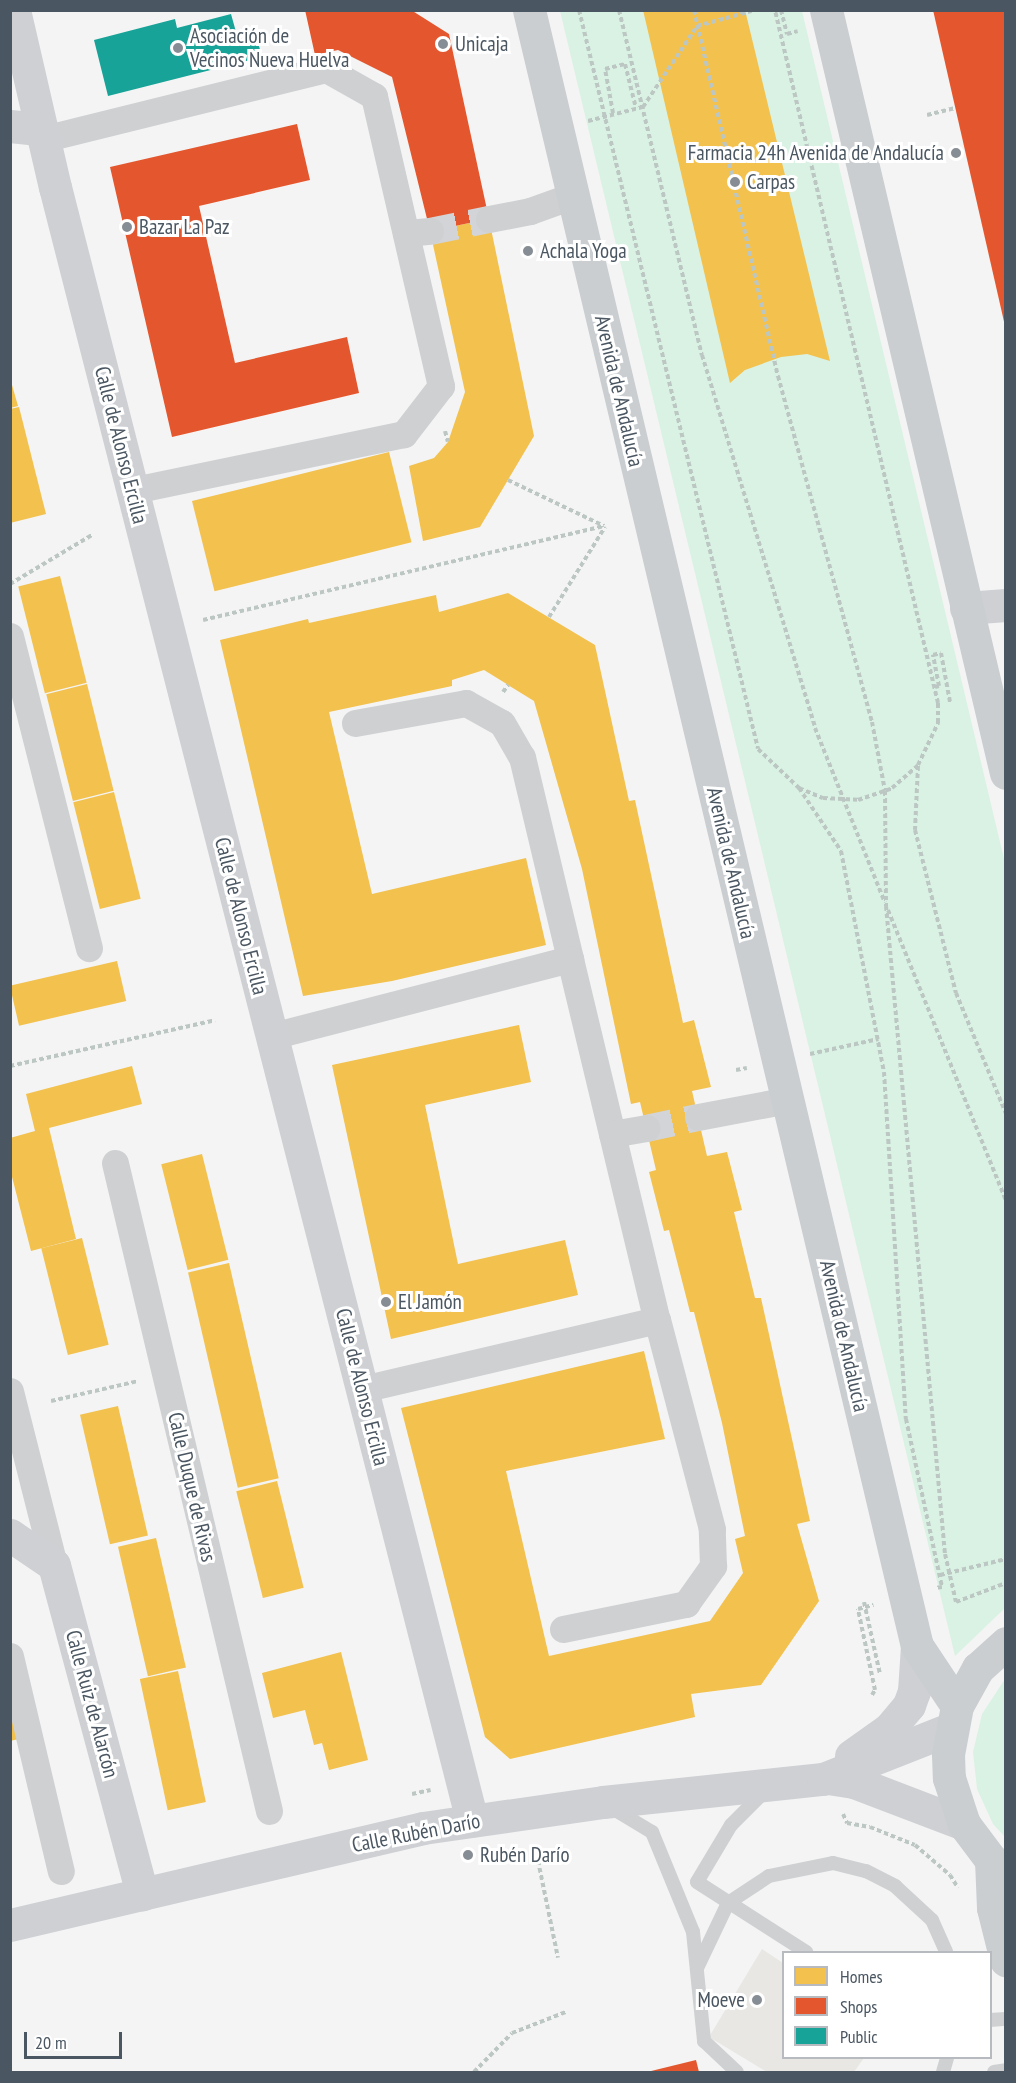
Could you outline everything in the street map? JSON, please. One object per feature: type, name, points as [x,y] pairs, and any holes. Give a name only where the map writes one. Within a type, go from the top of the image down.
[{"type":"main road","name":"Avenida de Andalucía","points":[[529,10],[917,1646],[953,1718]]},
{"type":"main road","points":[[826,10],[1005,773]]},
{"type":"main road","points":[[1005,1643],[978,1668],[953,1718],[949,1778],[964,1824],[998,1865],[993,1908],[1005,1960]]},
{"type":"street","name":"Calle de Alonso Ercilla","points":[[14,10],[31,131],[133,489],[472,1821]]},
{"type":"street","points":[[31,131],[326,69],[374,96],[418,232],[441,386],[404,434],[133,489]]},
{"type":"street","points":[[489,219],[530,211],[572,196]]},
{"type":"street","points":[[966,608],[1005,605]]},
{"type":"street","points":[[10,636],[89,948]]},
{"type":"street","points":[[355,723],[466,703],[502,723],[522,757],[657,1320],[712,1529],[713,1566],[686,1604],[563,1629]]},
{"type":"street","points":[[272,1036],[570,959]]},
{"type":"street","points":[[699,1117],[788,1100]]},
{"type":"street","points":[[612,1134],[646,1128]]},
{"type":"street","name":"Calle Duque de Rivas","points":[[115,1163],[269,1811]]},
{"type":"street","points":[[362,1389],[657,1320]]},
{"type":"street","points":[[12,1405],[54,1565]]},
{"type":"street","points":[[10,1535],[54,1565]]},
{"type":"street","name":"Calle Ruiz de Alarcón","points":[[54,1565],[142,1894]]},
{"type":"street","points":[[828,1778],[901,1717],[914,1691],[917,1646]]},
{"type":"street","points":[[10,1656],[61,1871]]},
{"type":"street","name":"Calle Rubén Darío","points":[[828,1778],[953,1718]]},
{"type":"street","name":"Calle Rubén Darío","points":[[10,1925],[423,1828],[603,1802],[828,1778],[854,1782],[964,1824]]},
{"type":"lane","points":[[773,1784],[731,1825],[697,1882],[803,1951]]},
{"type":"lane","points":[[603,1802],[652,1832],[693,1932],[704,2041],[737,2073]]},
{"type":"lane","points":[[698,1966],[728,1903],[769,1876],[833,1863],[866,1871],[895,1886],[932,1920],[945,1951]]},
{"type":"lane","points":[[994,2073],[1005,2070]]},
{"type":"path","points":[[579,10],[758,748],[799,788],[841,851],[884,1072],[906,1419],[942,1587],[926,1591]]},
{"type":"path","points":[[619,10],[702,355],[815,728],[1005,1201]]},
{"type":"path","points":[[694,10],[778,376],[872,722],[885,790],[886,906],[950,1573],[956,1602],[1005,1583]]},
{"type":"path","points":[[578,124],[643,107],[698,26],[755,10]]},
{"type":"path","points":[[776,10],[935,687],[938,723],[918,765],[915,830],[956,993],[1005,1114]]},
{"type":"path","points":[[613,113],[605,69],[615,66],[625,64],[636,108]]},
{"type":"path","points":[[927,115],[955,108]]},
{"type":"path","points":[[508,480],[605,526]]},
{"type":"path","points":[[549,617],[605,526]]},
{"type":"path","points":[[203,620],[605,526]]},
{"type":"path","points":[[10,584],[92,535]]},
{"type":"path","points":[[935,687],[939,686],[933,655],[941,653],[950,702]]},
{"type":"path","points":[[799,788],[823,798],[858,800],[885,790],[918,765]]},
{"type":"path","points":[[10,1066],[214,1020]]},
{"type":"path","points":[[800,1056],[878,1039]]},
{"type":"path","points":[[51,1401],[165,1375]]},
{"type":"path","points":[[940,1575],[1005,1559]]},
{"type":"path","points":[[864,1602],[882,1684]]},
{"type":"path","points":[[870,1699],[874,1690],[858,1610],[880,1603]]},
{"type":"path","points":[[529,1813],[558,1958]]},
{"type":"path","points":[[847,1823],[870,1827],[915,1845],[950,1875],[961,1892]]},
{"type":"path","points":[[474,2073],[512,2033],[566,2012]]},
{"type":"shaded area","name":"Moeve","points":[[762,1949],[782,1962],[782,2059],[863,2059],[854,2072],[767,2072],[709,2037]]},
{"type":"green space","points":[[560,11],[802,11],[1005,863],[1005,1608],[955,1656]]},
{"type":"green space","points":[[1005,1679],[1005,1837],[993,1824],[977,1789],[973,1752],[982,1714]]},
{"type":"building: Homes","name":"Carpas","points":[[643,10],[745,10],[830,361],[807,354],[781,357],[745,370],[730,383]]},
{"type":"building: Homes","points":[[489,219],[534,436],[480,527],[423,541],[409,466],[434,458],[448,442],[465,392],[430,231]]},
{"type":"building: Homes","points":[[10,378],[18,406],[10,408]]},
{"type":"building: Homes","points":[[19,407],[46,514],[10,523],[10,409]]},
{"type":"building: Homes","points":[[389,452],[411,542],[215,591],[192,501]]},
{"type":"building: Homes","points":[[60,576],[87,683],[45,693],[18,586]]},
{"type":"building: Homes","points":[[508,593],[595,645],[629,801],[635,800],[683,1023],[694,1020],[711,1087],[692,1091],[707,1156],[727,1152],[742,1210],[734,1212],[755,1298],[761,1298],[810,1521],[797,1524],[819,1601],[761,1685],[691,1694],[695,1717],[510,1759],[485,1737],[401,1408],[644,1351],[665,1439],[506,1471],[549,1656],[710,1621],[743,1573],[735,1539],[745,1536],[722,1423],[694,1312],[690,1312],[669,1230],[664,1231],[649,1172],[656,1170],[640,1102],[631,1104],[582,869],[534,701],[484,670],[452,680],[452,686],[329,712],[372,894],[526,858],[546,945],[392,981],[303,996],[220,640],[308,619],[309,623],[436,595],[439,612]]},
{"type":"building: Homes","points":[[87,684],[114,791],[73,801],[46,694]]},
{"type":"building: Homes","points":[[114,792],[141,899],[100,909],[73,802]]},
{"type":"building: Homes","points":[[117,961],[126,1001],[19,1026],[10,986]]},
{"type":"building: Homes","points":[[519,1025],[531,1082],[425,1105],[458,1264],[565,1240],[578,1295],[391,1339],[332,1065]]},
{"type":"building: Homes","points":[[132,1066],[142,1104],[49,1128],[76,1239],[31,1251],[10,1169],[10,1138],[35,1131],[26,1094]]},
{"type":"building: Homes","points":[[202,1154],[228,1260],[188,1270],[161,1164]]},
{"type":"building: Homes","points":[[82,1238],[109,1345],[68,1355],[41,1248]]},
{"type":"building: Homes","points":[[229,1263],[279,1478],[238,1488],[188,1272]]},
{"type":"building: Homes","points":[[118,1406],[148,1536],[110,1544],[80,1415]]},
{"type":"building: Homes","points":[[277,1481],[304,1588],[263,1598],[236,1491]]},
{"type":"building: Homes","points":[[156,1538],[186,1668],[148,1676],[118,1547]]},
{"type":"building: Homes","points":[[341,1652],[368,1760],[329,1770],[322,1743],[314,1745],[305,1710],[273,1718],[262,1673]]},
{"type":"building: Homes","points":[[178,1671],[206,1802],[168,1810],[140,1679]]},
{"type":"building: Homes","points":[[10,1690],[23,1738],[10,1741]]},
{"type":"building: Shops","points":[[305,10],[411,10],[449,34],[489,219],[430,231],[392,77],[338,50],[315,55]]},
{"type":"building: Shops","points":[[933,10],[1006,10],[1006,326],[1005,326]]},
{"type":"building: Shops","points":[[297,124],[310,180],[199,206],[235,363],[347,337],[359,393],[172,437],[110,167]]},
{"type":"building: Shops","points":[[696,2060],[699,2072],[647,2072]]},
{"type":"building: Public","name":"Asociación de Vecinos Nueva Huelva","points":[[231,14],[238,39],[256,35],[262,57],[108,96],[94,40],[175,19],[177,28]]},
{"type":"tunnel","points":[[430,231],[489,219]]},
{"type":"tunnel","points":[[646,1128],[698,1117]]},
{"type":"place","name":"Unicaja","points":[[443,44]]},
{"type":"place","name":"Asociación de Vecinos Nueva Huelva","points":[[178,48]]},
{"type":"place","name":"Farmacia 24h Avenida de Andalucía","points":[[956,153]]},
{"type":"place","name":"Carpas","points":[[735,182]]},
{"type":"place","name":"Bazar La Paz","points":[[127,227]]},
{"type":"place","name":"Achala Yoga","points":[[528,251]]},
{"type":"place","name":"El Jamón","points":[[386,1302]]},
{"type":"place","name":"Rubén Darío","points":[[468,1855]]},
{"type":"place","name":"Moeve","points":[[757,2000]]}]
